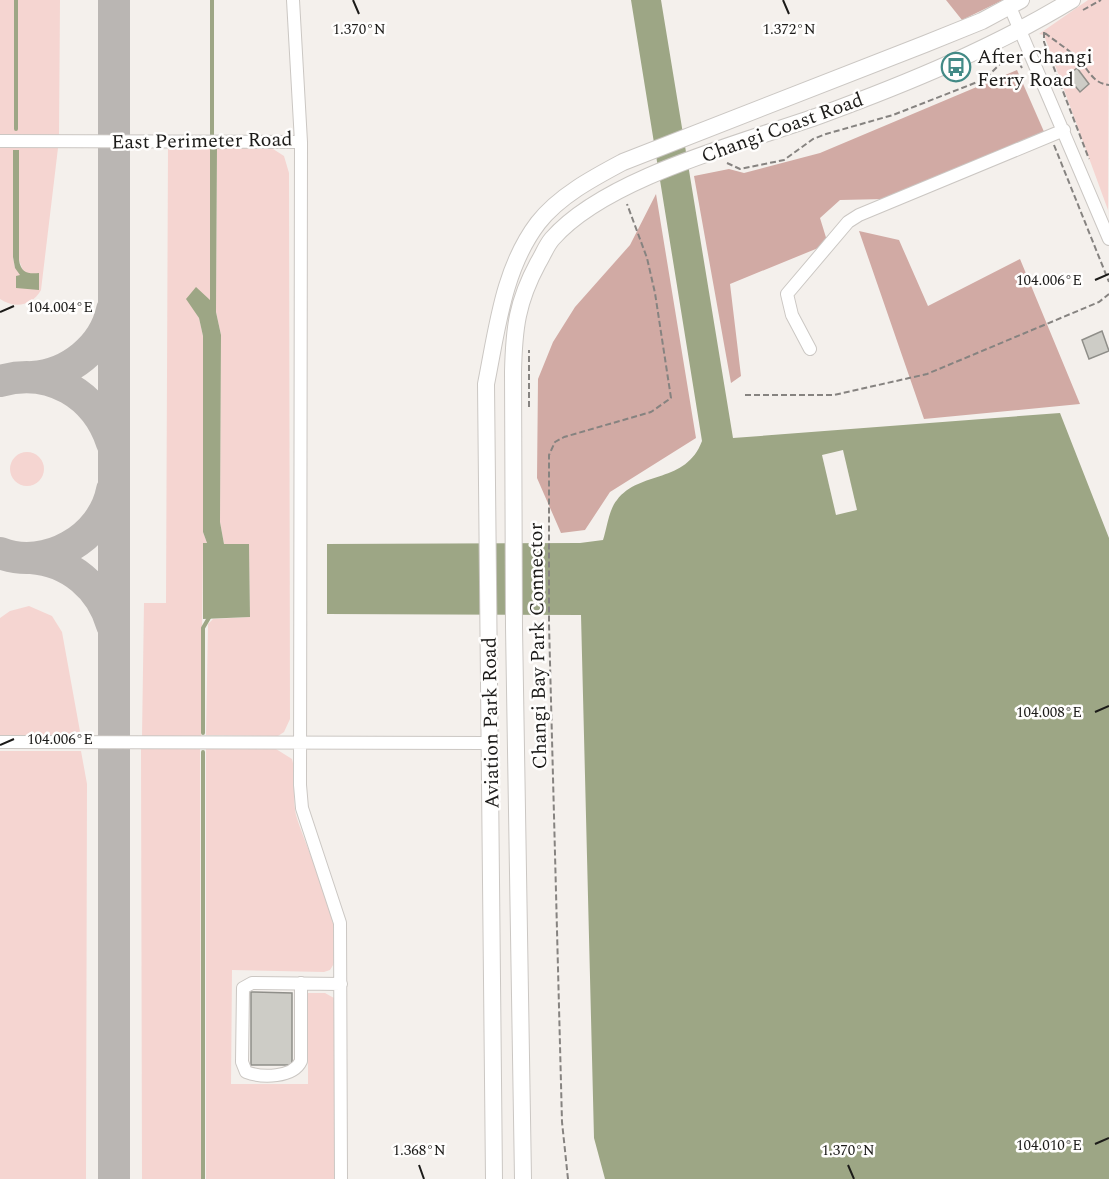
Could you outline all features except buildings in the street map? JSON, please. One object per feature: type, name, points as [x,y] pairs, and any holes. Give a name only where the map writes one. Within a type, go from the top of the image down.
[{"type":"main road","name":"Changi Coast Road","points":[[524,290],[550,241],[576,216],[598,201],[701,157],[852,103],[968,56],[1020,31],[1072,0]]},
{"type":"main road","name":"Changi Coast Road","points":[[512,270],[538,223],[582,184],[642,154],[839,78],[1016,4]]},
{"type":"main road","points":[[839,78],[849,80],[853,84],[852,103]]},
{"type":"main road","name":"Aviation Park Road","points":[[494,1179],[494,944],[489,742],[486,384],[512,270]]},
{"type":"main road","name":"Aviation Park Road","points":[[523,1179],[514,627],[514,333],[524,290]]},
{"type":"street","name":"East Perimeter Road","points":[[0,141],[301,142],[293,0]]},
{"type":"street","points":[[1016,4],[1020,31],[1109,239]]},
{"type":"street","points":[[810,349],[792,315],[788,294],[848,222],[859,215],[1064,130]]},
{"type":"street","points":[[301,142],[299,742],[302,808],[340,923],[341,1179]]},
{"type":"street","points":[[0,742],[489,742]]},
{"type":"street","points":[[301,983],[301,1061],[298,1067],[288,1074],[246,1072],[242,1062],[243,988],[252,983],[301,983],[341,984]]},
{"type":"path","points":[[1044,32],[1080,61],[1088,74],[1101,84],[1109,85]]},
{"type":"path","points":[[720,163],[728,162],[740,169],[784,160],[813,139],[893,115],[985,79],[1001,63],[1005,54],[1004,47]]},
{"type":"path","points":[[1005,54],[1018,61],[1022,69]]},
{"type":"path","points":[[1050,136],[1109,282]]},
{"type":"path","name":"Changi Bay Park Connector","points":[[568,1179],[562,1122],[547,539],[549,455],[555,442],[580,431],[651,412],[671,398],[655,292],[647,258],[626,201]]},
{"type":"path","points":[[745,395],[834,395],[902,382],[927,374],[1078,311],[1099,302],[1109,294]]},
{"type":"path","points":[[528,409],[529,350]]},
{"type":"shaded area","points":[[0,0],[60,0],[59,135],[0,135]]},
{"type":"shaded area","points":[[631,0],[661,0],[733,438],[1060,413],[1109,538],[1109,1179],[605,1179],[594,1138],[581,615],[327,614],[327,544],[580,543],[603,540],[610,513],[617,500],[638,484],[674,471],[685,464],[695,455],[702,441]]},
{"type":"shaded area","points":[[946,0],[1003,0],[962,20]]},
{"type":"shaded area","points":[[1088,0],[1109,0],[1108,210],[1044,35],[1039,34]]},
{"type":"shaded area","points":[[1017,70],[1045,134],[885,199],[840,200],[820,218],[828,244],[730,284],[741,376],[731,383],[694,176],[729,169],[744,173],[820,153]]},
{"type":"shaded area","points":[[168,147],[210,148],[210,302],[193,308],[199,318],[203,336],[203,532],[207,543],[203,544],[201,736],[142,736],[144,603],[166,603]]},
{"type":"shaded area","points":[[217,147],[270,147],[284,156],[289,173],[290,719],[284,732],[278,736],[206,735],[208,624],[213,619],[250,617],[249,544],[224,544],[220,522],[221,335],[216,312]]},
{"type":"shaded area","points":[[217,147],[216,312],[221,335],[220,522],[224,544],[249,544],[250,617],[203,619],[203,543],[207,543],[203,532],[203,336],[199,318],[186,299],[196,287],[210,300],[210,148]]},
{"type":"shaded area","points":[[0,148],[58,148],[41,290],[28,303],[17,305],[0,299]],"holes":[[[14,150],[19,151],[19,260],[23,271],[29,274],[15,268],[13,257]]]},
{"type":"shaded area","points":[[13,150],[19,150],[19,260],[21,268],[26,272],[39,273],[39,290],[16,288],[16,276],[20,275],[15,268],[13,257]]},
{"type":"shaded area","points":[[656,194],[696,438],[610,492],[585,530],[561,533],[537,478],[538,379],[553,342],[575,307],[630,245]]},
{"type":"shaded area","points":[[859,231],[899,240],[928,306],[1020,259],[1080,404],[924,419]]},
{"type":"shaded area","points":[[27,452],[39,457],[44,469],[39,481],[27,486],[15,481],[10,469],[15,457]]},
{"type":"shaded area","points":[[29,606],[52,616],[62,632],[81,737],[0,736],[0,618],[10,611]]},
{"type":"shaded area","points":[[141,749],[200,749],[201,1179],[142,1179]]},
{"type":"shaded area","points":[[206,749],[276,749],[292,759],[296,815],[332,917],[336,957],[330,970],[324,972],[232,970],[231,1084],[308,1084],[308,993],[325,993],[334,998],[334,1179],[206,1179]]},
{"type":"shaded area","points":[[0,751],[81,751],[87,784],[86,1179],[0,1179]]},
{"type":"pier","points":[[843,450],[857,510],[836,515],[822,455]]},
{"type":"waterway","points":[[16,0],[16,129]]},
{"type":"waterway","points":[[212,0],[212,136]]},
{"type":"waterway","points":[[203,733],[203,628],[210,616]]},
{"type":"waterway","points":[[203,752],[203,1179]]},
{"type":"taxiway","points":[[114,0],[114,1179]]},
{"type":"taxiway","points":[[32,377],[59,371],[83,357],[101,336],[112,310]]},
{"type":"taxiway","points":[[0,381],[36,378],[69,388],[95,411],[112,443]]},
{"type":"taxiway","points":[[0,553],[36,558],[53,554],[70,546],[85,536],[97,523],[112,490]]},
{"type":"taxiway","points":[[31,558],[59,564],[82,578],[100,599],[112,625]]},
{"type":"place","name":"After Changi Ferry Road","points":[[956,67]]}]
